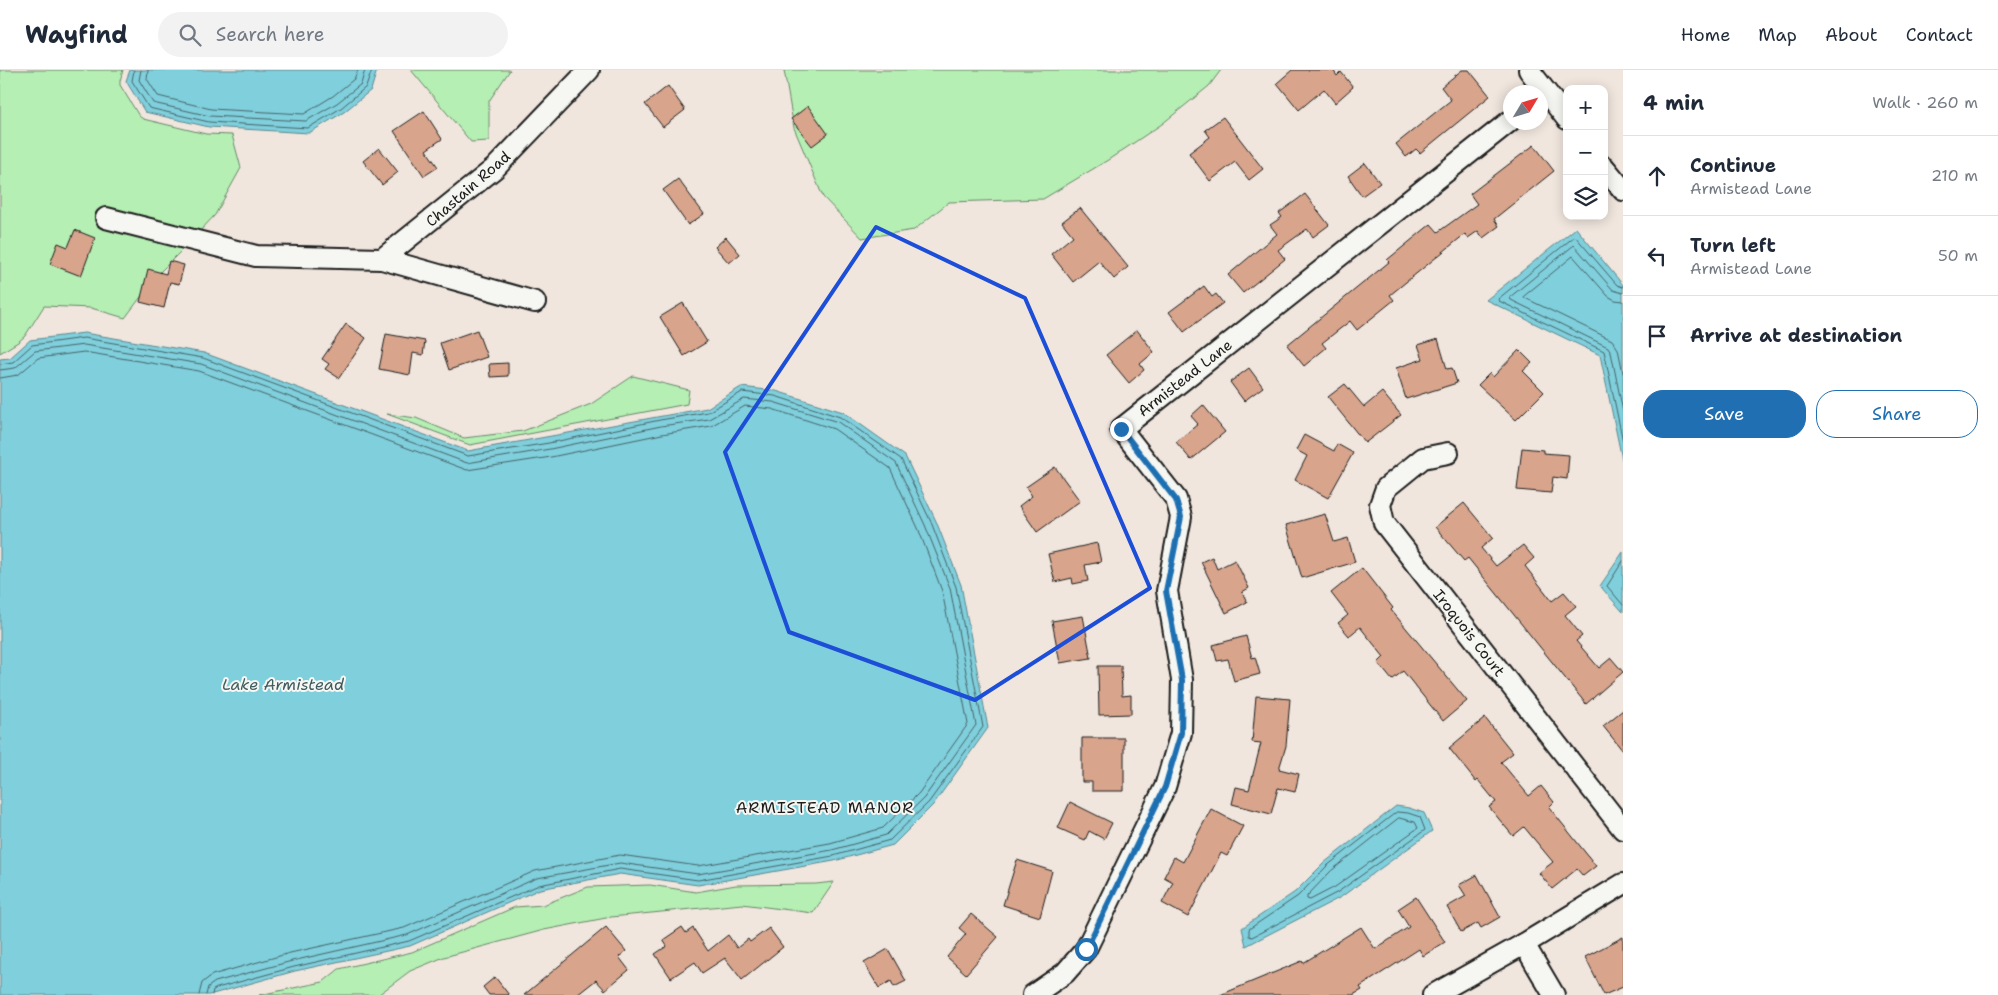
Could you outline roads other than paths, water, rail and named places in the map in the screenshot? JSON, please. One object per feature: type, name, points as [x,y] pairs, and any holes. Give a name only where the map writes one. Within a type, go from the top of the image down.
[{"type":"street","name":"Chastain Road","points":[[382,259],[495,168],[590,70]]},
{"type":"street","points":[[1529,70],[1537,85]]},
{"type":"street","points":[[1548,100],[1563,115]]},
{"type":"street","name":"Armistead Lane","points":[[1033,995],[1065,974],[1086,949],[1165,787],[1181,733],[1182,680],[1166,591],[1181,517],[1176,500],[1121,429],[1503,127]]},
{"type":"street","points":[[1608,172],[1623,190]]},
{"type":"street","points":[[106,218],[256,256],[382,259],[534,302]]},
{"type":"street","name":"Iroquois Court","points":[[1448,453],[1423,458],[1386,488],[1380,505],[1384,523],[1623,829]]},
{"type":"street","points":[[1433,995],[1524,944],[1623,884]]},
{"type":"street","points":[[1524,944],[1554,995]]},
{"type":"water","points":[[130,70],[377,70],[371,90],[344,112],[309,133],[209,127],[145,112],[126,81]]},
{"type":"water","points":[[1576,228],[1623,285],[1623,464],[1600,355],[1486,300]]},
{"type":"water","name":"Lake Armistead","points":[[84,333],[204,353],[468,451],[707,408],[741,387],[776,391],[843,412],[905,456],[936,521],[961,585],[988,728],[933,805],[893,845],[834,861],[698,885],[620,874],[540,889],[410,946],[295,971],[209,995],[0,995],[0,359],[10,358],[30,340]]},
{"type":"water","points":[[1623,552],[1623,612],[1600,586]]},
{"type":"water","points":[[1396,806],[1424,813],[1432,831],[1341,897],[1246,946],[1242,928],[1295,892],[1324,863]]},
{"type":"district","name":"ARMISTEAD MANOR","points":[[825,807]]}]
